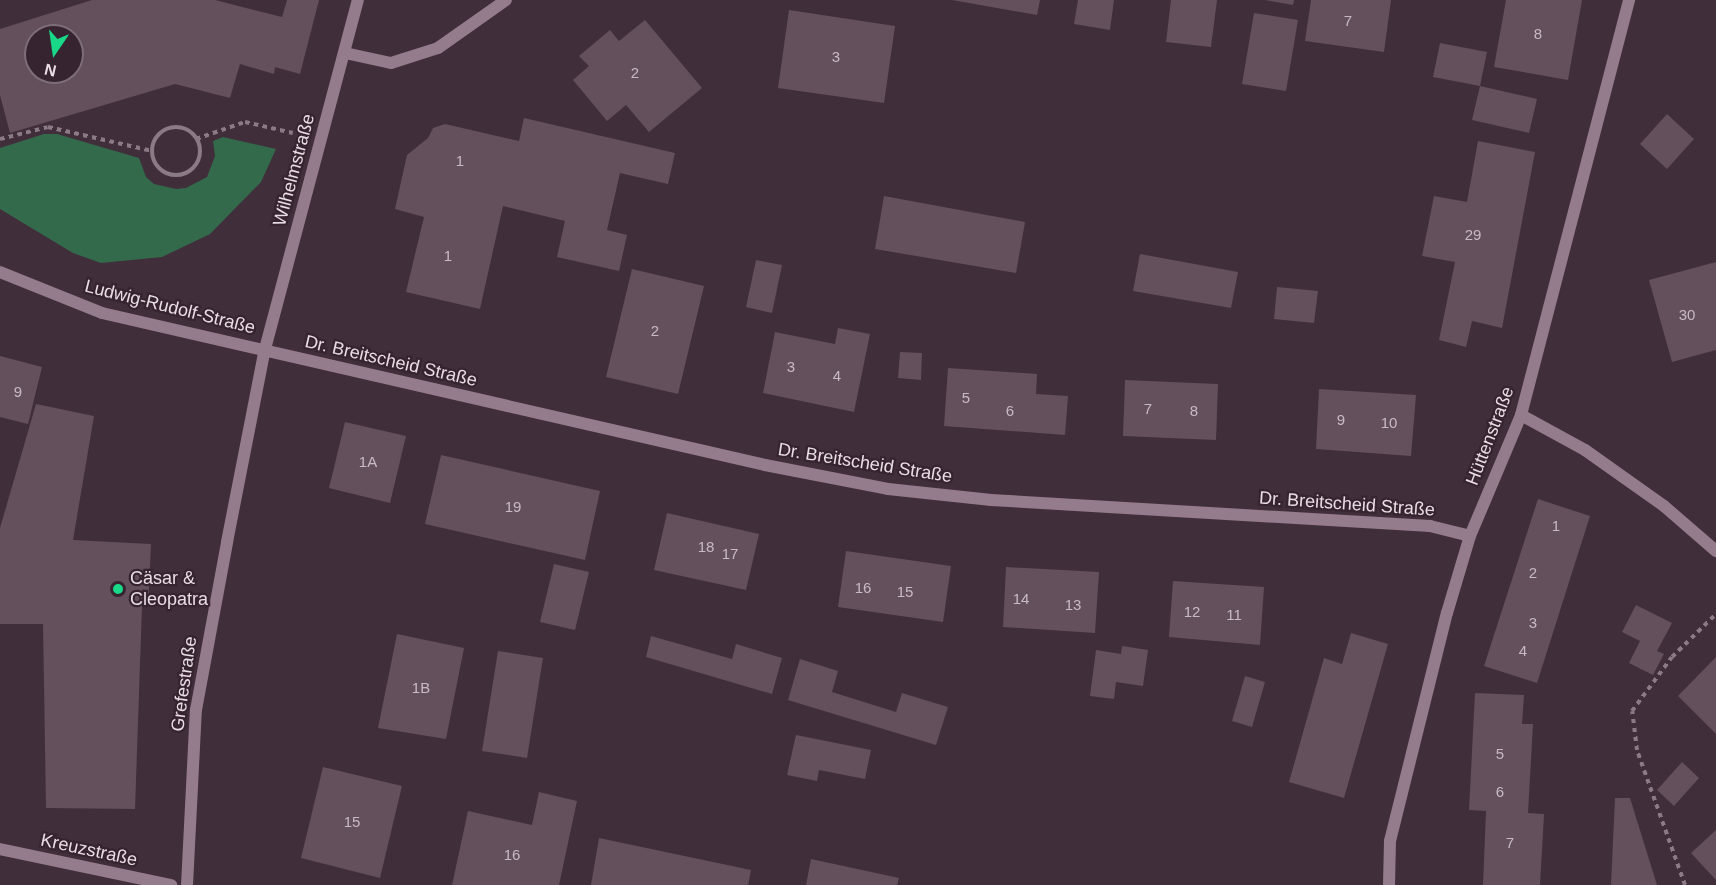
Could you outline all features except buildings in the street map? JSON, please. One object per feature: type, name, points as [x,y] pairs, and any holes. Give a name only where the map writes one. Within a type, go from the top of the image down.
[{"type":"street","name":"Wilhelmstraße","points":[[265,349],[358,0]]},
{"type":"street","points":[[345,53],[391,63],[438,48],[506,0]]},
{"type":"street","name":"Hüttenstraße","points":[[1389,885],[1390,841],[1470,536],[1521,415],[1629,0]]},
{"type":"street","name":"Ludwig-Rudolf-Straße","points":[[0,272],[102,313],[265,349]]},
{"type":"street","name":"Dr. Breitscheid Straße","points":[[265,349],[765,465],[888,489],[991,500],[1430,526],[1470,536]]},
{"type":"street","name":"Grefestraße","points":[[187,885],[196,710],[265,349]]},
{"type":"street","points":[[1521,415],[1585,450],[1664,506],[1716,551]]},
{"type":"street","name":"Kreuzstraße","points":[[0,849],[171,885]]},
{"type":"path","points":[[196,139],[245,122],[321,139]]},
{"type":"path","points":[[0,140],[48,128],[152,152],[164,171],[186,173],[197,162],[196,139],[185,129],[169,128],[157,137],[152,152]]},
{"type":"path","points":[[1686,885],[1637,750],[1632,711],[1672,657],[1716,614]]},
{"type":"green space","points":[[44,134],[57,134],[139,158],[146,177],[154,184],[176,189],[186,188],[207,177],[215,156],[213,141],[223,137],[276,149],[261,182],[210,234],[162,257],[101,263],[73,253],[0,209],[0,148]]},
{"type":"place","name":"Cäsar & Cleopatra","points":[[118,589]]}]
